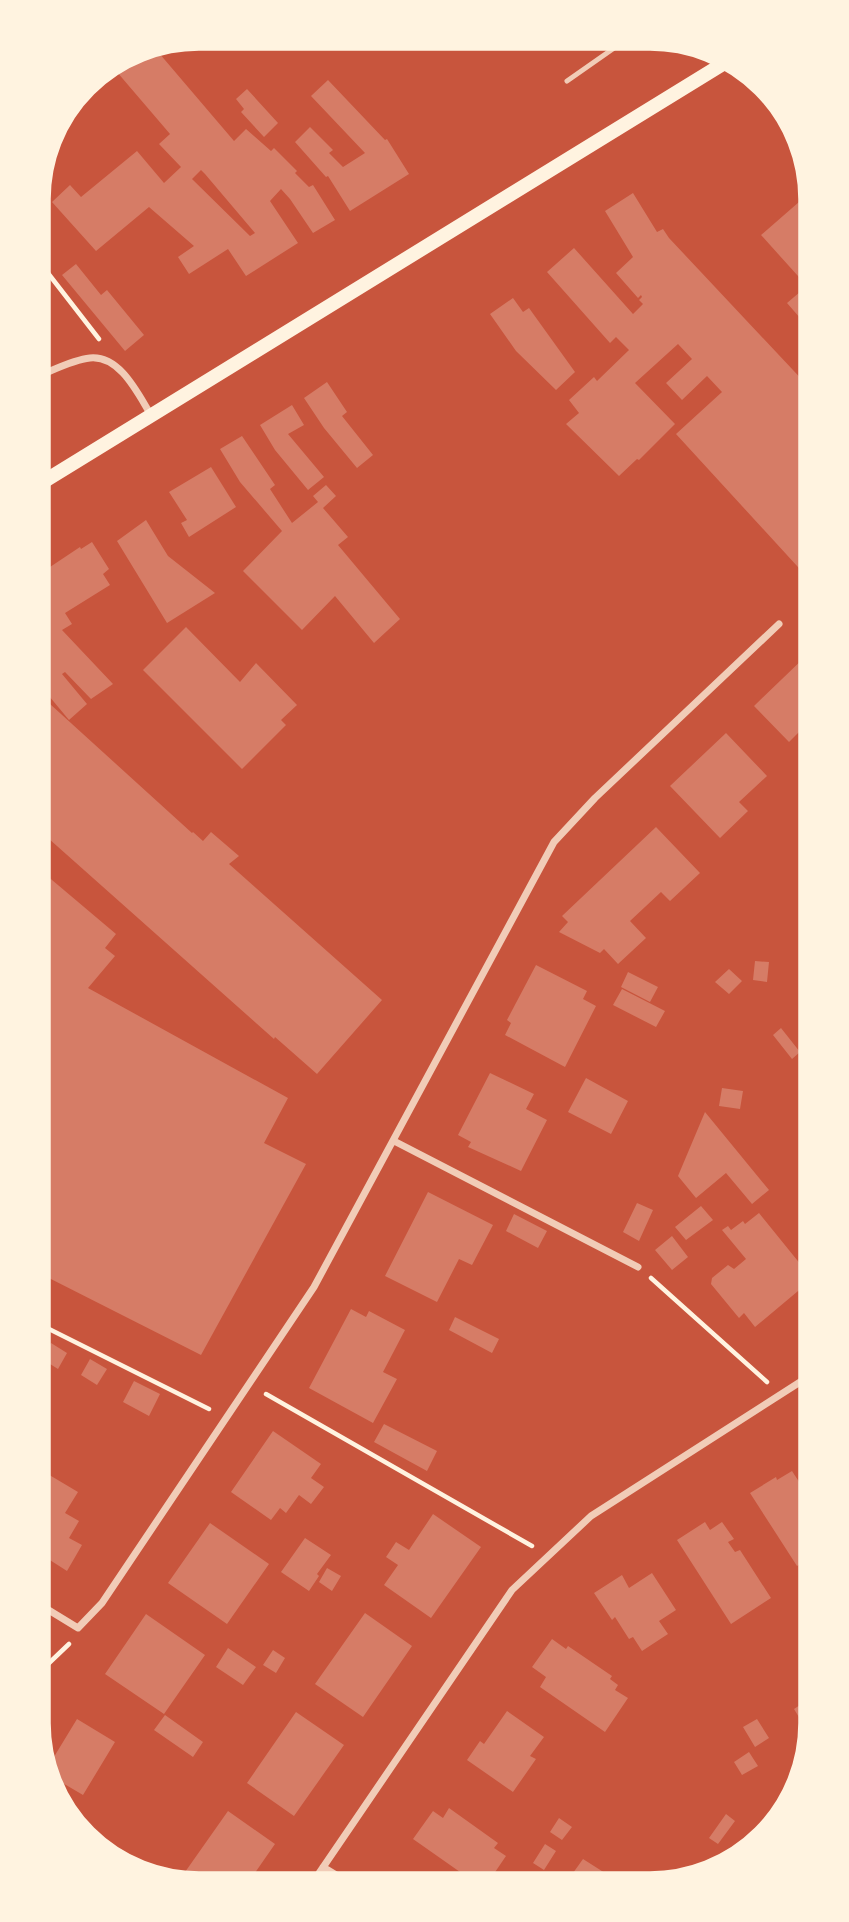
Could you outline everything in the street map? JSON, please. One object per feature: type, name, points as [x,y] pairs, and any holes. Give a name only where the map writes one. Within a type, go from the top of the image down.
[{"type":"main road","points":[[49,478],[719,66]]},
{"type":"street","points":[[49,372],[91,358],[105,361],[119,369],[131,382],[151,415]]},
{"type":"street","points":[[49,1610],[78,1628],[102,1603],[225,1418],[250,1385],[314,1287],[554,842],[596,798],[779,624]]},
{"type":"street","points":[[394,1141],[638,1267]]},
{"type":"street","points":[[319,1873],[512,1590],[591,1516],[800,1382]]},
{"type":"street","points":[[323,1867],[333,1873]]},
{"type":"lane","points":[[567,80],[612,49]]},
{"type":"path","points":[[49,274],[86,320],[119,369]]},
{"type":"path","points":[[638,1267],[781,1394]]},
{"type":"path","points":[[49,1329],[225,1418]]},
{"type":"path","points":[[250,1385],[549,1556]]},
{"type":"path","points":[[49,1661],[66,1647],[78,1628]]},
{"type":"building","points":[[160,55],[234,141],[246,129],[271,151],[274,148],[309,187],[313,185],[335,220],[313,233],[281,189],[270,201],[298,243],[246,276],[228,249],[189,274],[178,257],[194,246],[149,207],[96,251],[52,202],[70,185],[81,197],[137,151],[164,183],[181,167],[159,144],[170,134],[118,73],[142,60]],"holes":[[[201,170],[255,233],[250,236],[192,179]]]},
{"type":"building","points":[[328,80],[385,140],[387,139],[409,174],[350,211],[328,176],[326,177],[295,142],[310,127],[333,150],[329,153],[343,167],[365,153],[311,96]]},
{"type":"building","points":[[247,89],[278,123],[264,137],[241,112],[244,109],[236,99]]},
{"type":"building","points":[[633,193],[657,232],[663,229],[800,377],[800,569],[676,434],[722,392],[707,376],[682,400],[666,383],[692,359],[678,344],[635,383],[675,424],[619,476],[566,424],[579,413],[569,400],[594,377],[597,381],[629,350],[616,337],[610,343],[547,272],[574,248],[633,314],[643,304],[639,300],[641,295],[638,298],[616,273],[633,257],[605,211]]},
{"type":"building","points":[[800,201],[800,278],[761,235]]},
{"type":"building","points":[[76,264],[101,295],[107,290],[144,335],[125,351],[62,275]]},
{"type":"building","points":[[800,292],[800,318],[787,303]]},
{"type":"building","points":[[513,298],[523,312],[529,308],[575,372],[556,390],[516,351],[490,314]]},
{"type":"building","points":[[327,382],[347,412],[342,416],[373,455],[357,468],[324,428],[304,398]]},
{"type":"building","points":[[292,405],[304,425],[288,434],[324,477],[308,490],[275,450],[260,425]]},
{"type":"building","points":[[242,436],[275,485],[270,489],[292,523],[318,502],[313,496],[326,485],[336,496],[323,508],[348,537],[338,545],[400,619],[374,643],[335,596],[302,630],[243,571],[282,531],[240,482],[220,449]]},
{"type":"building","points":[[211,467],[236,507],[189,537],[181,523],[187,520],[169,492]]},
{"type":"building","points":[[146,520],[168,556],[215,593],[167,623],[117,541]]},
{"type":"building","points":[[92,542],[109,569],[103,574],[110,585],[65,613],[72,624],[62,630],[113,684],[91,699],[65,672],[62,674],[87,704],[69,720],[49,696],[49,568],[80,547],[81,549]]},
{"type":"building","points":[[186,627],[240,682],[256,663],[297,705],[281,720],[286,725],[242,769],[143,670]]},
{"type":"building","points":[[800,662],[800,731],[789,742],[754,706]]},
{"type":"building","points":[[49,703],[192,833],[203,841],[211,832],[239,856],[229,864],[382,1000],[317,1074],[275,1037],[274,1039],[49,839]]},
{"type":"building","points":[[726,733],[767,776],[739,802],[748,811],[720,838],[670,786]]},
{"type":"building","points":[[656,827],[700,873],[670,901],[661,892],[630,921],[646,938],[618,964],[604,949],[600,953],[559,932],[568,922],[562,916]]},
{"type":"building","points":[[49,877],[116,934],[105,948],[115,956],[88,988],[288,1098],[264,1143],[306,1164],[201,1355],[49,1278]]},
{"type":"building","points":[[755,961],[769,962],[767,982],[753,980]]},
{"type":"building","points":[[536,965],[587,991],[583,999],[596,1006],[565,1067],[505,1035],[511,1023],[507,1020]]},
{"type":"building","points":[[729,969],[742,981],[729,994],[715,982]]},
{"type":"building","points":[[628,972],[658,987],[650,1002],[621,987]]},
{"type":"building","points":[[622,989],[665,1011],[656,1027],[613,1005]]},
{"type":"building","points":[[781,1028],[800,1052],[792,1059],[773,1035]]},
{"type":"building","points":[[490,1073],[534,1094],[526,1109],[547,1120],[521,1171],[468,1147],[471,1142],[458,1135]]},
{"type":"building","points":[[586,1078],[628,1101],[611,1134],[568,1112]]},
{"type":"building","points":[[722,1088],[743,1091],[740,1109],[719,1106]]},
{"type":"building","points":[[705,1112],[769,1190],[752,1204],[726,1173],[696,1198],[678,1176]]},
{"type":"building","points":[[428,1192],[493,1225],[472,1265],[459,1259],[437,1302],[385,1276]]},
{"type":"building","points":[[637,1203],[653,1210],[639,1241],[623,1232]]},
{"type":"building","points":[[701,1206],[713,1220],[686,1240],[675,1227]]},
{"type":"building","points":[[759,1213],[800,1264],[800,1289],[755,1327],[744,1313],[739,1318],[711,1284],[712,1278],[728,1265],[734,1269],[746,1259],[722,1230],[728,1226],[731,1230],[743,1221],[745,1224]]},
{"type":"building","points":[[514,1214],[547,1231],[538,1248],[506,1231]]},
{"type":"building","points":[[672,1236],[688,1257],[672,1270],[655,1250]]},
{"type":"building","points":[[351,1309],[366,1317],[369,1311],[405,1330],[383,1372],[397,1379],[373,1423],[309,1388]]},
{"type":"building","points":[[455,1317],[499,1339],[492,1353],[449,1330]]},
{"type":"building","points":[[51,1343],[67,1353],[58,1369],[49,1363]]},
{"type":"building","points":[[90,1359],[107,1369],[97,1385],[81,1375]]},
{"type":"building","points":[[134,1381],[160,1394],[149,1416],[123,1402]]},
{"type":"building","points":[[384,1424],[437,1451],[427,1471],[374,1442]]},
{"type":"building","points":[[273,1431],[321,1464],[311,1478],[324,1487],[311,1504],[299,1495],[286,1513],[280,1508],[271,1520],[231,1492]]},
{"type":"building","points":[[792,1471],[800,1483],[800,1564],[797,1566],[750,1493],[776,1477],[777,1480]]},
{"type":"building","points":[[49,1475],[78,1492],[65,1513],[79,1521],[69,1538],[82,1545],[67,1571],[49,1559]]},
{"type":"building","points":[[433,1514],[481,1547],[431,1618],[384,1585],[398,1565],[386,1557],[396,1542],[409,1550]]},
{"type":"building","points":[[705,1522],[710,1530],[722,1522],[734,1539],[728,1542],[735,1552],[740,1550],[771,1598],[731,1624],[677,1540]]},
{"type":"building","points":[[210,1523],[269,1564],[227,1624],[168,1583]]},
{"type":"building","points":[[305,1538],[331,1555],[309,1591],[281,1572]]},
{"type":"building","points":[[327,1568],[341,1576],[332,1591],[319,1582]]},
{"type":"building","points":[[652,1573],[676,1610],[659,1621],[668,1634],[642,1651],[633,1637],[629,1639],[615,1617],[612,1620],[594,1593],[622,1575],[629,1588]]},
{"type":"building","points":[[365,1613],[412,1646],[363,1717],[315,1684]]},
{"type":"building","points":[[146,1614],[205,1655],[164,1714],[105,1674]]},
{"type":"building","points":[[552,1639],[566,1649],[568,1646],[612,1676],[610,1679],[618,1685],[615,1690],[628,1698],[605,1732],[540,1687],[546,1677],[532,1667]]},
{"type":"building","points":[[228,1648],[256,1667],[243,1685],[216,1667]]},
{"type":"building","points":[[273,1650],[285,1658],[276,1673],[263,1665]]},
{"type":"building","points":[[800,1705],[800,1719],[794,1709]]},
{"type":"building","points":[[507,1711],[544,1737],[530,1756],[536,1759],[513,1792],[467,1760],[480,1741],[484,1744]]},
{"type":"building","points":[[296,1712],[344,1745],[294,1816],[247,1783]]},
{"type":"building","points":[[165,1715],[203,1742],[193,1757],[154,1730]]},
{"type":"building","points":[[77,1719],[115,1742],[83,1795],[61,1782],[53,1758]]},
{"type":"building","points":[[757,1719],[769,1738],[755,1747],[743,1727]]},
{"type":"building","points":[[749,1752],[758,1766],[742,1775],[734,1762]]},
{"type":"building","points":[[449,1808],[498,1843],[494,1848],[506,1856],[494,1873],[459,1873],[413,1839],[433,1811],[443,1818]]},
{"type":"building","points":[[228,1811],[275,1844],[255,1873],[185,1872]]},
{"type":"building","points":[[726,1814],[735,1821],[718,1844],[709,1838]]},
{"type":"building","points":[[559,1818],[572,1827],[562,1840],[550,1832]]},
{"type":"building","points":[[545,1844],[556,1851],[544,1870],[533,1863]]},
{"type":"building","points":[[583,1859],[605,1873],[573,1873]]}]
